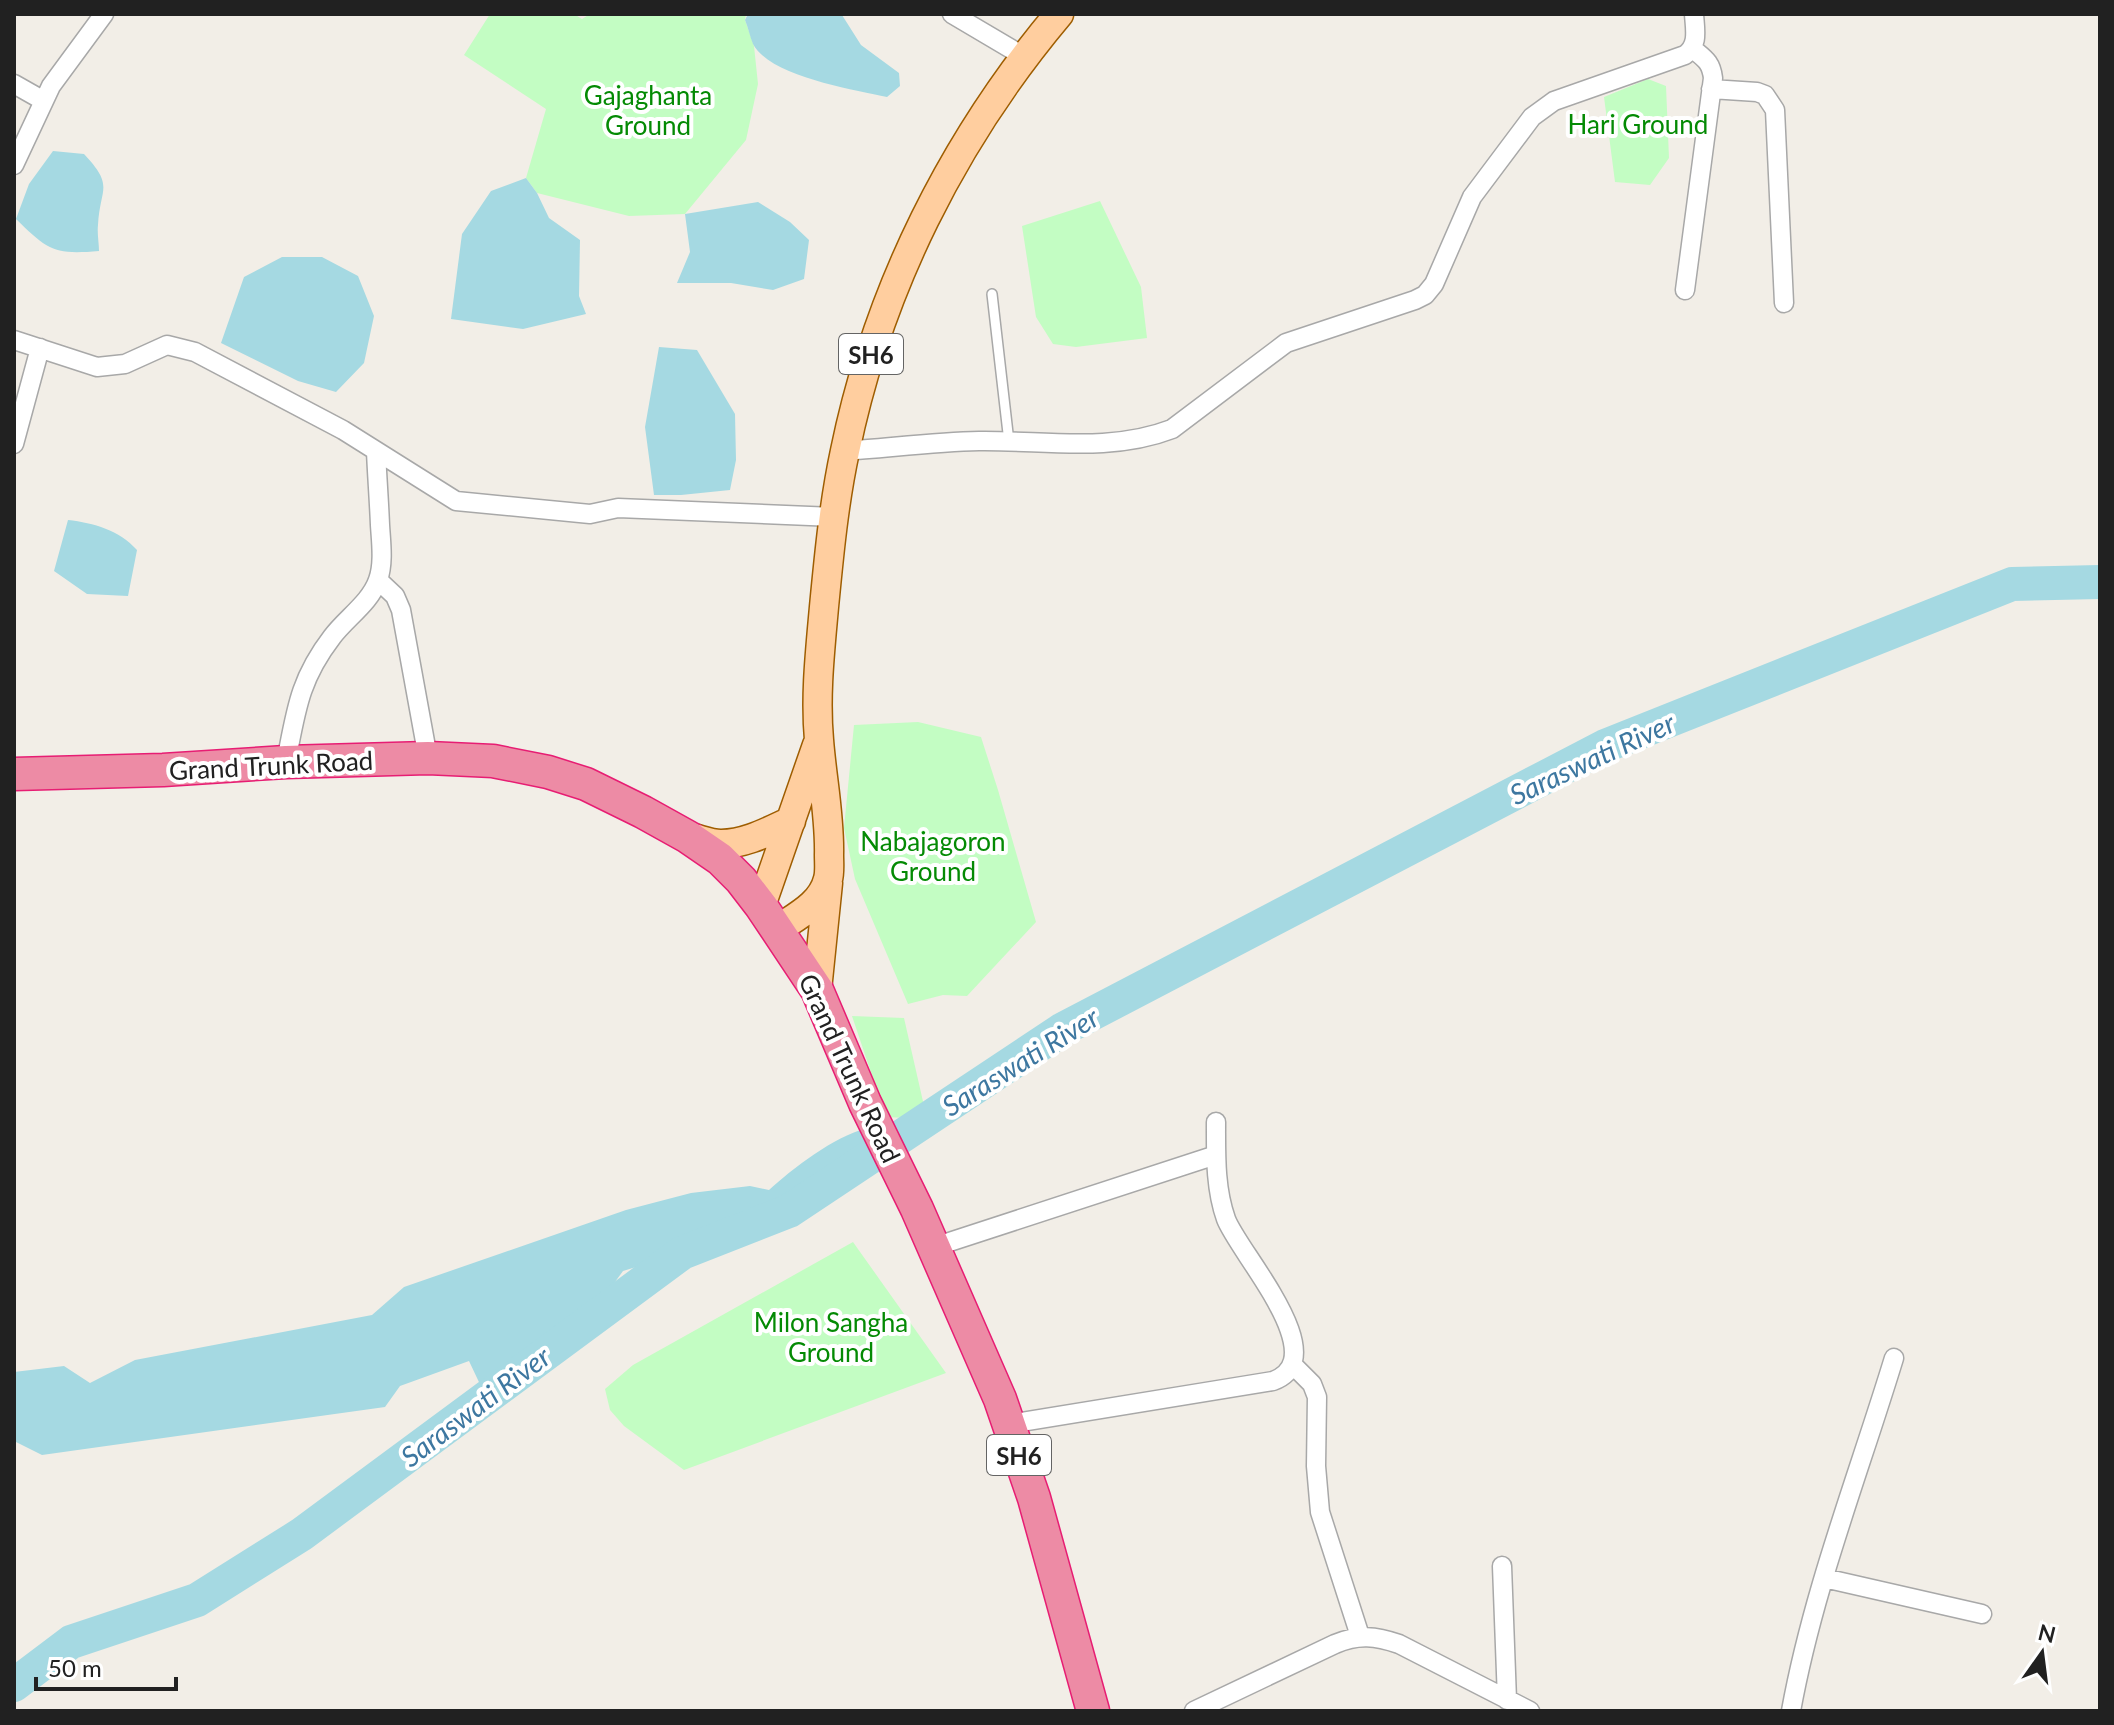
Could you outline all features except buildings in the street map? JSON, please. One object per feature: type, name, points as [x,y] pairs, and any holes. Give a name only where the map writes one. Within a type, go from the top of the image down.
[{"type":"highway","name":"Grand Trunk Road","points":[[14,774],[428,758],[493,761],[548,772],[586,784],[688,837],[720,859],[741,880],[817,990],[865,1103],[934,1247],[1009,1424],[1034,1498],[1093,1711]]},
{"type":"main road","name":"SH6","points":[[828,879],[828,825],[819,741],[818,676],[834,517],[844,451],[860,387],[895,285],[953,164],[1023,56],[1059,14]]},
{"type":"main road","name":"SH6","points":[[769,918],[791,821],[819,741]]},
{"type":"main road","points":[[688,837],[719,844],[737,842],[791,821]]},
{"type":"main road","points":[[769,918],[815,904],[828,879]]},
{"type":"main road","points":[[817,990],[828,879]]},
{"type":"street","points":[[14,165],[51,86],[104,14]]},
{"type":"street","points":[[952,14],[1023,56]]},
{"type":"street","points":[[844,451],[980,441],[1128,442],[1172,429],[1286,343],[1425,295],[1434,284],[1472,197],[1532,117],[1554,101],[1685,55],[1693,49],[1696,39],[1694,14]]},
{"type":"street","points":[[1685,290],[1711,89],[1711,67],[1693,49]]},
{"type":"street","points":[[14,84],[44,101]]},
{"type":"street","points":[[1711,89],[1757,92],[1765,95],[1775,110],[1784,303]]},
{"type":"street","points":[[14,340],[97,367],[125,364],[167,345],[195,352],[343,430],[456,501],[590,514],[618,508],[834,517]]},
{"type":"street","points":[[14,444],[40,348]]},
{"type":"street","points":[[286,762],[297,703],[307,674],[332,635],[365,601],[381,570],[376,451]]},
{"type":"street","points":[[378,580],[395,596],[401,610],[428,758]]},
{"type":"street","points":[[1009,1424],[1273,1381],[1284,1377],[1289,1371],[1294,1353],[1280,1308],[1226,1219],[1217,1177],[1216,1122]]},
{"type":"street","points":[[934,1247],[1216,1155]]},
{"type":"street","points":[[1791,1711],[1805,1642],[1894,1358]]},
{"type":"street","points":[[1292,1364],[1312,1384],[1317,1397],[1316,1466],[1320,1512],[1360,1636]]},
{"type":"street","points":[[1502,1566],[1507,1700]]},
{"type":"street","points":[[1824,1578],[1982,1614]]},
{"type":"street","points":[[1194,1711],[1335,1644],[1360,1636],[1379,1637],[1399,1644],[1530,1711]]},
{"type":"lane","points":[[992,294],[1009,442]]},
{"type":"green space","name":"Gajaghanta Ground","points":[[490,14],[574,14],[582,19],[590,14],[746,14],[745,20],[754,46],[758,84],[746,140],[685,214],[629,216],[537,193],[526,178],[546,109],[464,55]]},
{"type":"green space","name":"Hari Ground","points":[[1648,79],[1666,86],[1669,158],[1650,185],[1615,182],[1604,97]]},
{"type":"green space","points":[[1100,201],[1141,287],[1147,338],[1076,347],[1053,344],[1036,317],[1022,226]]},
{"type":"green space","name":"Nabajagoron Ground","points":[[918,722],[981,737],[1036,922],[967,996],[943,995],[908,1004],[855,879],[844,828],[854,725]]},
{"type":"green space","points":[[852,1016],[904,1018],[927,1119],[886,1117]]},
{"type":"green space","name":"Milon Sangha Ground","points":[[853,1242],[946,1373],[684,1470],[624,1426],[610,1410],[605,1389],[633,1365]]},
{"type":"water","points":[[748,14],[842,15],[861,45],[899,73],[900,86],[887,97],[814,80],[777,65],[753,44],[745,20]]},
{"type":"water","points":[[53,151],[84,154],[100,174],[103,188],[99,212],[99,251],[71,252],[52,248],[16,219],[29,184]]},
{"type":"water","points":[[526,178],[549,218],[580,240],[579,296],[586,314],[523,329],[451,319],[462,234],[491,191]]},
{"type":"water","points":[[758,202],[790,222],[809,240],[804,279],[773,290],[731,283],[677,283],[690,252],[685,214]]},
{"type":"water","points":[[282,257],[322,257],[358,276],[374,316],[364,363],[336,392],[298,381],[221,343],[244,277]]},
{"type":"water","points":[[659,347],[697,350],[735,414],[736,460],[730,490],[654,495],[645,427]]},
{"type":"water","points":[[68,520],[106,529],[137,550],[128,596],[87,594],[54,571]]},
{"type":"water","points":[[865,1129],[877,1153],[789,1211],[682,1253],[623,1271],[582,1327],[486,1397],[469,1361],[400,1386],[385,1407],[42,1455],[14,1441],[14,1372],[64,1366],[90,1383],[135,1360],[372,1315],[404,1287],[626,1210],[691,1193],[750,1186],[769,1190],[828,1146]]},
{"type":"waterway","name":"Saraswati River","points":[[14,1685],[71,1642],[197,1600],[302,1534],[682,1253],[789,1211],[1063,1029],[1605,746],[2012,584],[2100,582]]}]
